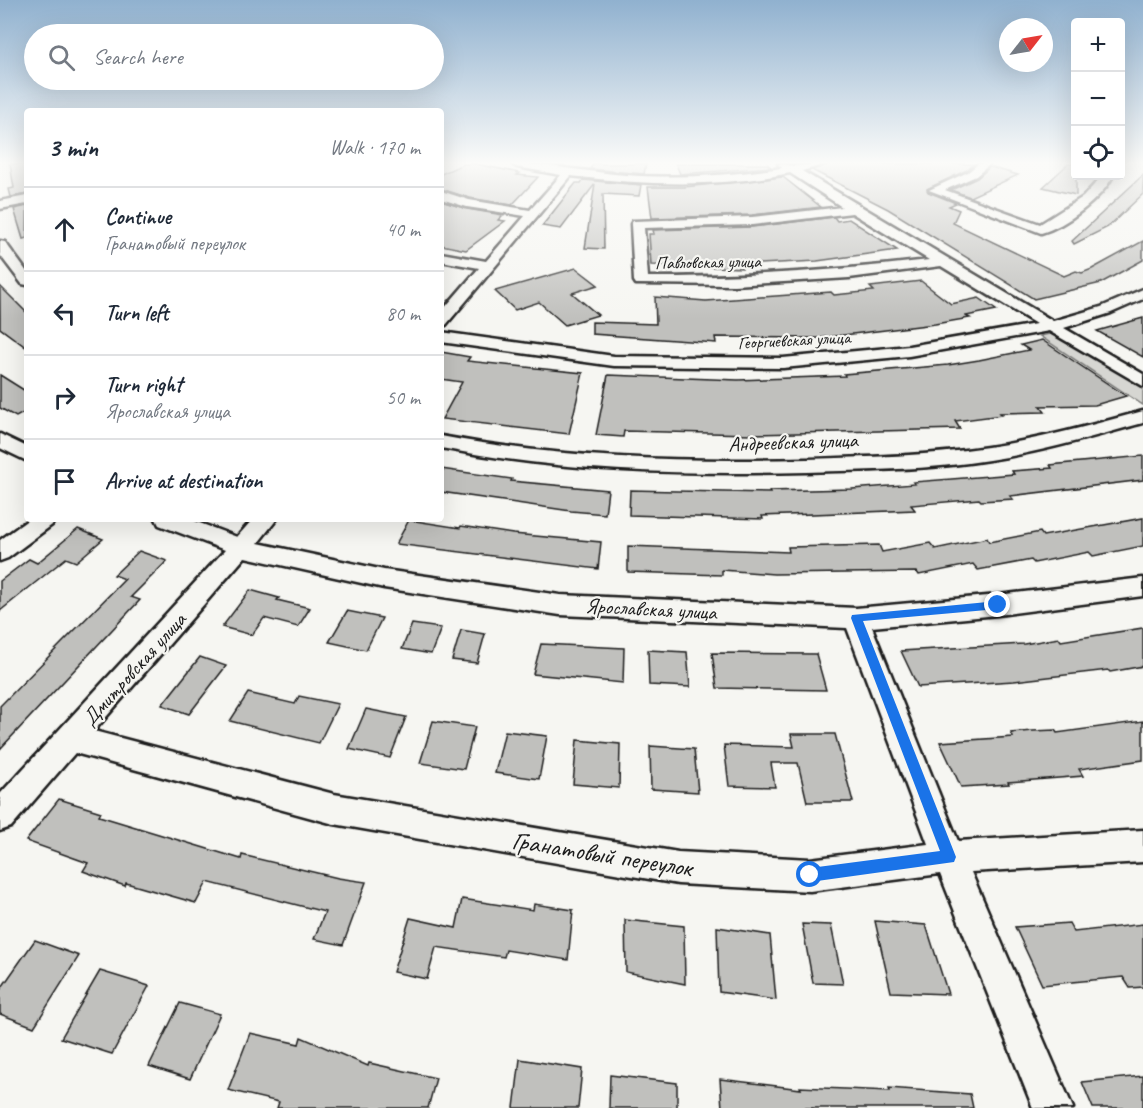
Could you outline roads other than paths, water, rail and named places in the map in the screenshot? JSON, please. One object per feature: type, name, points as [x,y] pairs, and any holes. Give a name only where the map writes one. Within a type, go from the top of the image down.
[{"type":"street","points":[[444,318],[532,216]]},
{"type":"street","name":"Павловская улица","points":[[797,216],[752,221],[637,224],[641,281],[734,282],[826,276],[943,262]]},
{"type":"street","points":[[865,216],[1143,381]]},
{"type":"street","points":[[1005,216],[1041,229],[1063,216]]},
{"type":"street","points":[[0,245],[24,278]]},
{"type":"street","points":[[444,258],[489,266]]},
{"type":"street","name":"Георгиевская улица","points":[[444,338],[501,348],[614,361],[783,363],[909,351],[1053,327],[1106,310],[1143,293]]},
{"type":"street","name":"Андреевская улица","points":[[444,443],[603,464],[718,468],[908,462],[1009,450],[1143,417]]},
{"type":"street","points":[[0,440],[24,453]]},
{"type":"street","points":[[0,552],[40,522]]},
{"type":"street","name":"Ярославская улица","points":[[175,522],[242,548],[384,579],[560,605],[856,618],[998,605],[1143,587]]},
{"type":"street","name":"Дмитровская улица","points":[[0,816],[71,740],[264,522]]},
{"type":"street","points":[[856,618],[949,857],[1053,1108]]},
{"type":"street","name":"Гранатовый переулок","points":[[71,740],[334,809],[678,868],[810,875],[949,857],[1143,846]]}]
